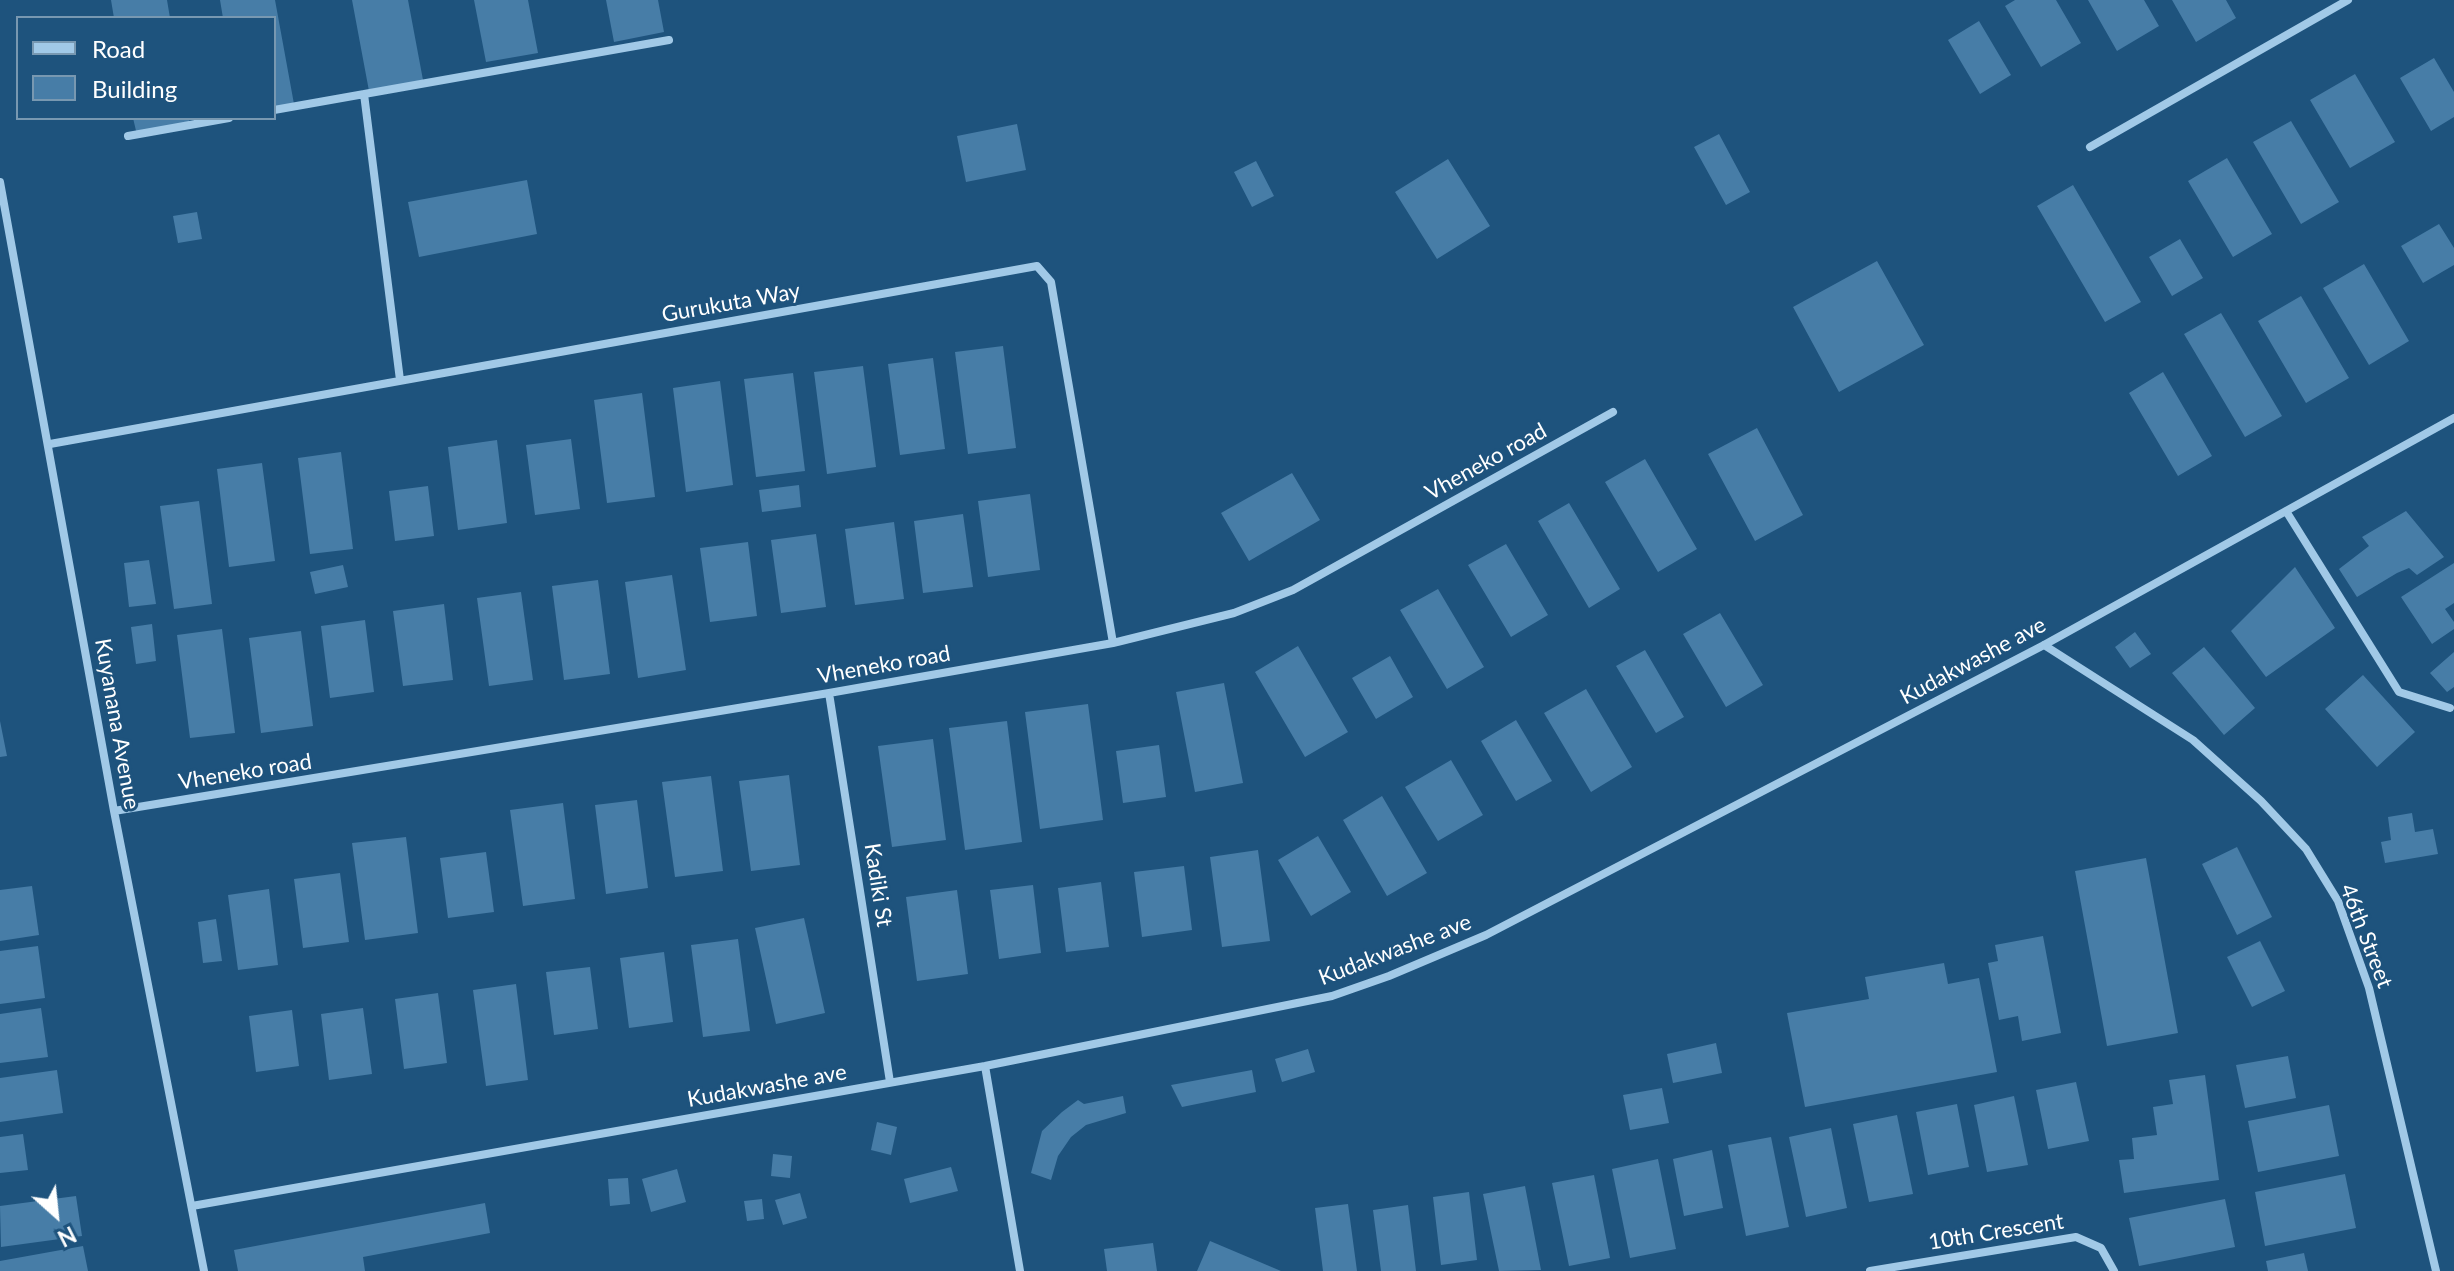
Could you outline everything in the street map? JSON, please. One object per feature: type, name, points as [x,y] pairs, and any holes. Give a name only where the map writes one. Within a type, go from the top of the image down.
[{"type":"street","points":[[2090,147],[2348,0]]},
{"type":"street","points":[[276,110],[669,40]]},
{"type":"street","points":[[364,94],[400,380]]},
{"type":"street","points":[[128,136],[218,120]]},
{"type":"street","name":"Kuyanana Avenue","points":[[0,182],[50,444],[114,811],[204,1271]]},
{"type":"street","name":"Gurukuta Way","points":[[50,444],[1037,266],[1051,282],[1113,643]]},
{"type":"street","name":"Vheneko road","points":[[114,811],[1113,643],[1234,613],[1293,590],[1613,412]]},
{"type":"street","name":"Kudakwashe ave","points":[[192,1206],[985,1066],[1332,996],[1486,935],[2044,645],[2454,418]]},
{"type":"street","points":[[2286,511],[2399,692],[2450,708]]},
{"type":"street","name":"46th Street","points":[[2044,645],[2193,740],[2261,801],[2306,849],[2338,901],[2369,988],[2436,1271]]},
{"type":"street","name":"Kadiki St","points":[[829,693],[890,1082]]},
{"type":"street","points":[[985,1066],[1020,1271]]},
{"type":"street","name":"10th Crescent","points":[[1870,1271],[2076,1237],[2101,1248],[2114,1271]]},
{"type":"building","points":[[111,0],[167,0],[170,16],[114,16]]},
{"type":"building","points":[[220,0],[275,0],[294,104],[276,108],[276,16],[223,16]]},
{"type":"building","points":[[352,0],[408,0],[423,80],[369,91]]},
{"type":"building","points":[[474,0],[528,0],[538,53],[486,62]]},
{"type":"building","points":[[606,0],[658,0],[664,32],[614,42]]},
{"type":"building","points":[[2015,0],[2056,0],[2081,43],[2041,67],[2005,6]]},
{"type":"building","points":[[2088,0],[2144,0],[2159,26],[2117,51]]},
{"type":"building","points":[[2172,0],[2226,0],[2236,18],[2196,42]]},
{"type":"building","points":[[1979,21],[2011,75],[1980,94],[1948,40]]},
{"type":"building","points":[[2434,58],[2454,92],[2454,117],[2431,131],[2400,78]]},
{"type":"building","points":[[2355,74],[2395,142],[2350,168],[2310,100]]},
{"type":"building","points":[[133,120],[189,120],[190,125],[137,135]]},
{"type":"building","points":[[2291,121],[2339,202],[2301,224],[2253,142]]},
{"type":"building","points":[[1017,124],[1026,170],[966,182],[957,136]]},
{"type":"building","points":[[1719,134],[1750,192],[1726,205],[1694,147]]},
{"type":"building","points":[[2227,158],[2272,234],[2233,257],[2188,181]]},
{"type":"building","points":[[1448,159],[1490,226],[1437,259],[1395,192]]},
{"type":"building","points":[[1256,161],[1274,196],[1252,207],[1234,172]]},
{"type":"building","points":[[527,180],[537,234],[419,257],[408,202]]},
{"type":"building","points":[[2073,185],[2141,302],[2105,322],[2037,206]]},
{"type":"building","points":[[197,212],[202,239],[178,243],[173,216]]},
{"type":"building","points":[[2439,224],[2454,248],[2454,265],[2423,283],[2401,246]]},
{"type":"building","points":[[2180,239],[2203,278],[2172,296],[2149,257]]},
{"type":"building","points":[[1877,261],[1924,345],[1839,392],[1793,307]]},
{"type":"building","points":[[2364,264],[2409,341],[2369,365],[2323,288]]},
{"type":"building","points":[[2301,296],[2349,378],[2306,403],[2258,321]]},
{"type":"building","points":[[2221,313],[2282,416],[2245,437],[2184,334]]},
{"type":"building","points":[[1003,346],[1016,448],[968,454],[955,352]]},
{"type":"building","points":[[933,358],[945,449],[900,455],[888,364]]},
{"type":"building","points":[[863,366],[876,467],[827,474],[814,372]]},
{"type":"building","points":[[2163,372],[2212,456],[2178,476],[2129,393]]},
{"type":"building","points":[[793,373],[805,471],[756,477],[744,379]]},
{"type":"building","points":[[720,381],[733,485],[686,492],[673,388]]},
{"type":"building","points":[[642,393],[655,497],[607,503],[594,400]]},
{"type":"building","points":[[1757,428],[1803,515],[1755,541],[1708,454]]},
{"type":"building","points":[[571,439],[580,509],[535,515],[526,445]]},
{"type":"building","points":[[497,440],[507,523],[458,530],[448,447]]},
{"type":"building","points":[[341,452],[353,549],[310,554],[298,458]]},
{"type":"building","points":[[1645,459],[1697,549],[1658,572],[1605,482]]},
{"type":"building","points":[[262,463],[275,561],[229,567],[217,469]]},
{"type":"building","points":[[1292,473],[1320,520],[1249,561],[1221,513]]},
{"type":"building","points":[[799,485],[801,507],[762,512],[759,490]]},
{"type":"building","points":[[428,486],[434,536],[395,541],[389,491]]},
{"type":"building","points":[[1030,494],[1040,570],[988,577],[978,501]]},
{"type":"building","points":[[199,501],[212,604],[174,609],[160,506]]},
{"type":"building","points":[[1569,503],[1620,589],[1589,608],[1538,521]]},
{"type":"building","points":[[2406,511],[2444,557],[2417,575],[2409,568],[2397,573],[2357,597],[2339,569],[2369,546],[2362,537]]},
{"type":"building","points":[[963,514],[973,587],[923,593],[914,521]]},
{"type":"building","points":[[894,522],[904,599],[855,605],[845,529]]},
{"type":"building","points":[[816,534],[826,607],[781,613],[771,540]]},
{"type":"building","points":[[748,542],[757,616],[710,622],[700,548]]},
{"type":"building","points":[[1506,544],[1548,615],[1511,637],[1468,565]]},
{"type":"building","points":[[149,560],[156,604],[129,607],[124,563]]},
{"type":"building","points":[[2454,563],[2454,603],[2445,609],[2454,622],[2454,629],[2432,644],[2401,597]]},
{"type":"building","points":[[343,565],[348,587],[315,594],[310,572]]},
{"type":"building","points":[[2295,567],[2335,628],[2266,677],[2231,631]]},
{"type":"building","points":[[672,575],[686,670],[638,678],[625,582]]},
{"type":"building","points":[[598,580],[610,674],[564,680],[552,586]]},
{"type":"building","points":[[1438,589],[1484,667],[1447,689],[1400,610]]},
{"type":"building","points":[[521,592],[533,680],[489,686],[477,598]]},
{"type":"building","points":[[444,604],[453,680],[403,686],[393,611]]},
{"type":"building","points":[[1720,613],[1763,685],[1726,707],[1683,634]]},
{"type":"building","points":[[365,620],[374,692],[330,698],[321,626]]},
{"type":"building","points":[[152,624],[156,661],[136,664],[131,627]]},
{"type":"building","points":[[222,629],[235,733],[190,738],[177,635]]},
{"type":"building","points":[[301,631],[313,726],[261,733],[249,638]]},
{"type":"building","points":[[2135,632],[2151,654],[2130,668],[2115,647]]},
{"type":"building","points":[[1298,646],[1348,732],[1305,757],[1255,672]]},
{"type":"building","points":[[2204,647],[2255,708],[2224,735],[2172,673]]},
{"type":"building","points":[[1645,650],[1684,717],[1656,733],[1616,666]]},
{"type":"building","points":[[2454,652],[2454,687],[2447,692],[2430,673]]},
{"type":"building","points":[[1390,656],[1413,697],[1376,719],[1352,678]]},
{"type":"building","points":[[2363,675],[2415,732],[2377,767],[2325,709]]},
{"type":"building","points":[[1224,683],[1243,783],[1195,792],[1176,692]]},
{"type":"building","points":[[1586,689],[1632,767],[1591,792],[1544,713]]},
{"type":"building","points":[[1088,704],[1103,820],[1040,829],[1025,712]]},
{"type":"building","points":[[1516,720],[1552,781],[1516,801],[1481,741]]},
{"type":"building","points":[[0,721],[7,756],[0,757]]},
{"type":"building","points":[[1007,721],[1022,842],[965,850],[949,728]]},
{"type":"building","points":[[933,739],[946,840],[892,847],[878,746]]},
{"type":"building","points":[[1159,745],[1166,797],[1123,803],[1116,751]]},
{"type":"building","points":[[1451,760],[1483,815],[1438,841],[1405,787]]},
{"type":"building","points":[[789,775],[800,865],[751,871],[739,781]]},
{"type":"building","points":[[711,776],[723,871],[675,877],[662,782]]},
{"type":"building","points":[[1382,796],[1427,873],[1387,896],[1343,820]]},
{"type":"building","points":[[637,800],[648,888],[606,894],[595,805]]},
{"type":"building","points":[[563,803],[575,899],[523,906],[510,810]]},
{"type":"building","points":[[2412,813],[2415,832],[2433,829],[2438,854],[2385,863],[2381,842],[2391,840],[2388,817]]},
{"type":"building","points":[[1318,836],[1351,892],[1311,916],[1278,860]]},
{"type":"building","points":[[406,837],[418,933],[365,940],[352,843]]},
{"type":"building","points":[[2237,847],[2272,917],[2237,935],[2202,864]]},
{"type":"building","points":[[1258,850],[1270,941],[1222,947],[1210,857]]},
{"type":"building","points":[[486,852],[494,912],[448,918],[440,858]]},
{"type":"building","points":[[2146,858],[2178,1033],[2107,1046],[2075,871]]},
{"type":"building","points":[[1184,866],[1192,930],[1142,937],[1134,872]]},
{"type":"building","points":[[340,873],[349,942],[303,948],[294,879]]},
{"type":"building","points":[[1101,882],[1109,947],[1066,952],[1058,888]]},
{"type":"building","points":[[1033,885],[1041,953],[999,959],[990,890]]},
{"type":"building","points":[[32,886],[39,935],[0,941],[0,890]]},
{"type":"building","points":[[269,889],[278,965],[238,970],[228,895]]},
{"type":"building","points":[[957,890],[968,974],[917,981],[906,897]]},
{"type":"building","points":[[804,918],[825,1013],[776,1024],[755,928]]},
{"type":"building","points":[[216,919],[222,961],[203,963],[198,922]]},
{"type":"building","points":[[2043,936],[2061,1033],[2022,1041],[2018,1016],[1999,1020],[1988,963],[1998,961],[1995,945]]},
{"type":"building","points":[[738,939],[750,1031],[703,1037],[691,945]]},
{"type":"building","points":[[2260,941],[2285,991],[2252,1007],[2227,957]]},
{"type":"building","points":[[38,946],[45,998],[0,1004],[0,951]]},
{"type":"building","points":[[664,952],[673,1022],[629,1028],[620,958]]},
{"type":"building","points":[[1944,963],[1948,984],[1979,978],[1997,1072],[1805,1107],[1787,1013],[1869,999],[1865,977]]},
{"type":"building","points":[[590,967],[598,1029],[554,1035],[546,972]]},
{"type":"building","points":[[516,984],[528,1080],[486,1086],[473,990]]},
{"type":"building","points":[[438,993],[447,1063],[404,1069],[395,999]]},
{"type":"building","points":[[41,1008],[48,1057],[0,1063],[0,1014]]},
{"type":"building","points":[[363,1008],[372,1074],[329,1080],[321,1014]]},
{"type":"building","points":[[292,1010],[299,1066],[256,1072],[249,1016]]},
{"type":"building","points":[[1716,1043],[1722,1073],[1673,1083],[1667,1054]]},
{"type":"building","points":[[1308,1049],[1315,1072],[1282,1082],[1275,1059]]},
{"type":"building","points":[[2288,1056],[2296,1098],[2245,1108],[2236,1065]]},
{"type":"building","points":[[57,1070],[63,1113],[0,1122],[0,1078]]},
{"type":"building","points":[[1252,1070],[1256,1092],[1182,1107],[1171,1085]]},
{"type":"building","points":[[2205,1075],[2219,1180],[2124,1193],[2119,1160],[2134,1159],[2132,1138],[2157,1135],[2153,1107],[2173,1104],[2169,1080]]},
{"type":"building","points":[[2076,1082],[2089,1141],[2048,1149],[2036,1090]]},
{"type":"building","points":[[1662,1088],[1669,1123],[1630,1130],[1623,1095]]},
{"type":"building","points":[[1123,1096],[1126,1113],[1086,1125],[1071,1137],[1058,1156],[1051,1180],[1031,1173],[1042,1131],[1062,1112],[1078,1100],[1084,1104]]},
{"type":"building","points":[[2014,1096],[2028,1165],[1987,1172],[1974,1105]]},
{"type":"building","points":[[1957,1104],[1969,1167],[1928,1175],[1916,1112]]},
{"type":"building","points":[[2329,1105],[2339,1156],[2258,1172],[2248,1121]]},
{"type":"building","points":[[1897,1115],[1913,1194],[1869,1202],[1853,1124]]},
{"type":"building","points":[[877,1122],[897,1127],[891,1155],[871,1150]]},
{"type":"building","points":[[1831,1128],[1847,1208],[1806,1217],[1789,1137]]},
{"type":"building","points":[[23,1134],[28,1170],[0,1173],[0,1137]]},
{"type":"building","points":[[1771,1137],[1789,1227],[1746,1236],[1728,1145]]},
{"type":"building","points":[[1712,1150],[1723,1208],[1684,1216],[1673,1159]]},
{"type":"building","points":[[773,1154],[792,1156],[790,1178],[771,1176]]},
{"type":"building","points":[[1658,1159],[1676,1249],[1630,1258],[1612,1169]]},
{"type":"building","points":[[951,1167],[958,1191],[910,1203],[904,1179]]},
{"type":"building","points":[[677,1169],[686,1202],[651,1212],[642,1179]]},
{"type":"building","points":[[2345,1174],[2356,1228],[2265,1246],[2255,1192]]},
{"type":"building","points":[[1594,1175],[1610,1258],[1569,1266],[1552,1183]]},
{"type":"building","points":[[628,1178],[630,1204],[610,1206],[608,1179]]},
{"type":"building","points":[[1525,1186],[1541,1270],[1499,1271],[1483,1194]]},
{"type":"building","points":[[1469,1192],[1477,1260],[1441,1265],[1433,1197]]},
{"type":"building","points":[[800,1193],[807,1218],[783,1225],[775,1200]]},
{"type":"building","points":[[76,1196],[82,1236],[1,1247],[0,1206]]},
{"type":"building","points":[[762,1199],[764,1219],[747,1221],[744,1201]]},
{"type":"building","points":[[2225,1199],[2235,1247],[2139,1266],[2129,1218]]},
{"type":"building","points":[[485,1203],[490,1233],[363,1257],[365,1271],[238,1271],[234,1250]]},
{"type":"building","points":[[1348,1204],[1357,1271],[1323,1271],[1315,1208]]},
{"type":"building","points":[[1408,1205],[1416,1271],[1381,1271],[1373,1210]]},
{"type":"building","points":[[1210,1241],[1281,1271],[1197,1271]]},
{"type":"building","points":[[1153,1243],[1157,1271],[1107,1271],[1104,1249]]},
{"type":"building","points":[[83,1246],[88,1271],[0,1271],[0,1261]]},
{"type":"building","points":[[2304,1253],[2308,1271],[2268,1271],[2266,1261]]}]
